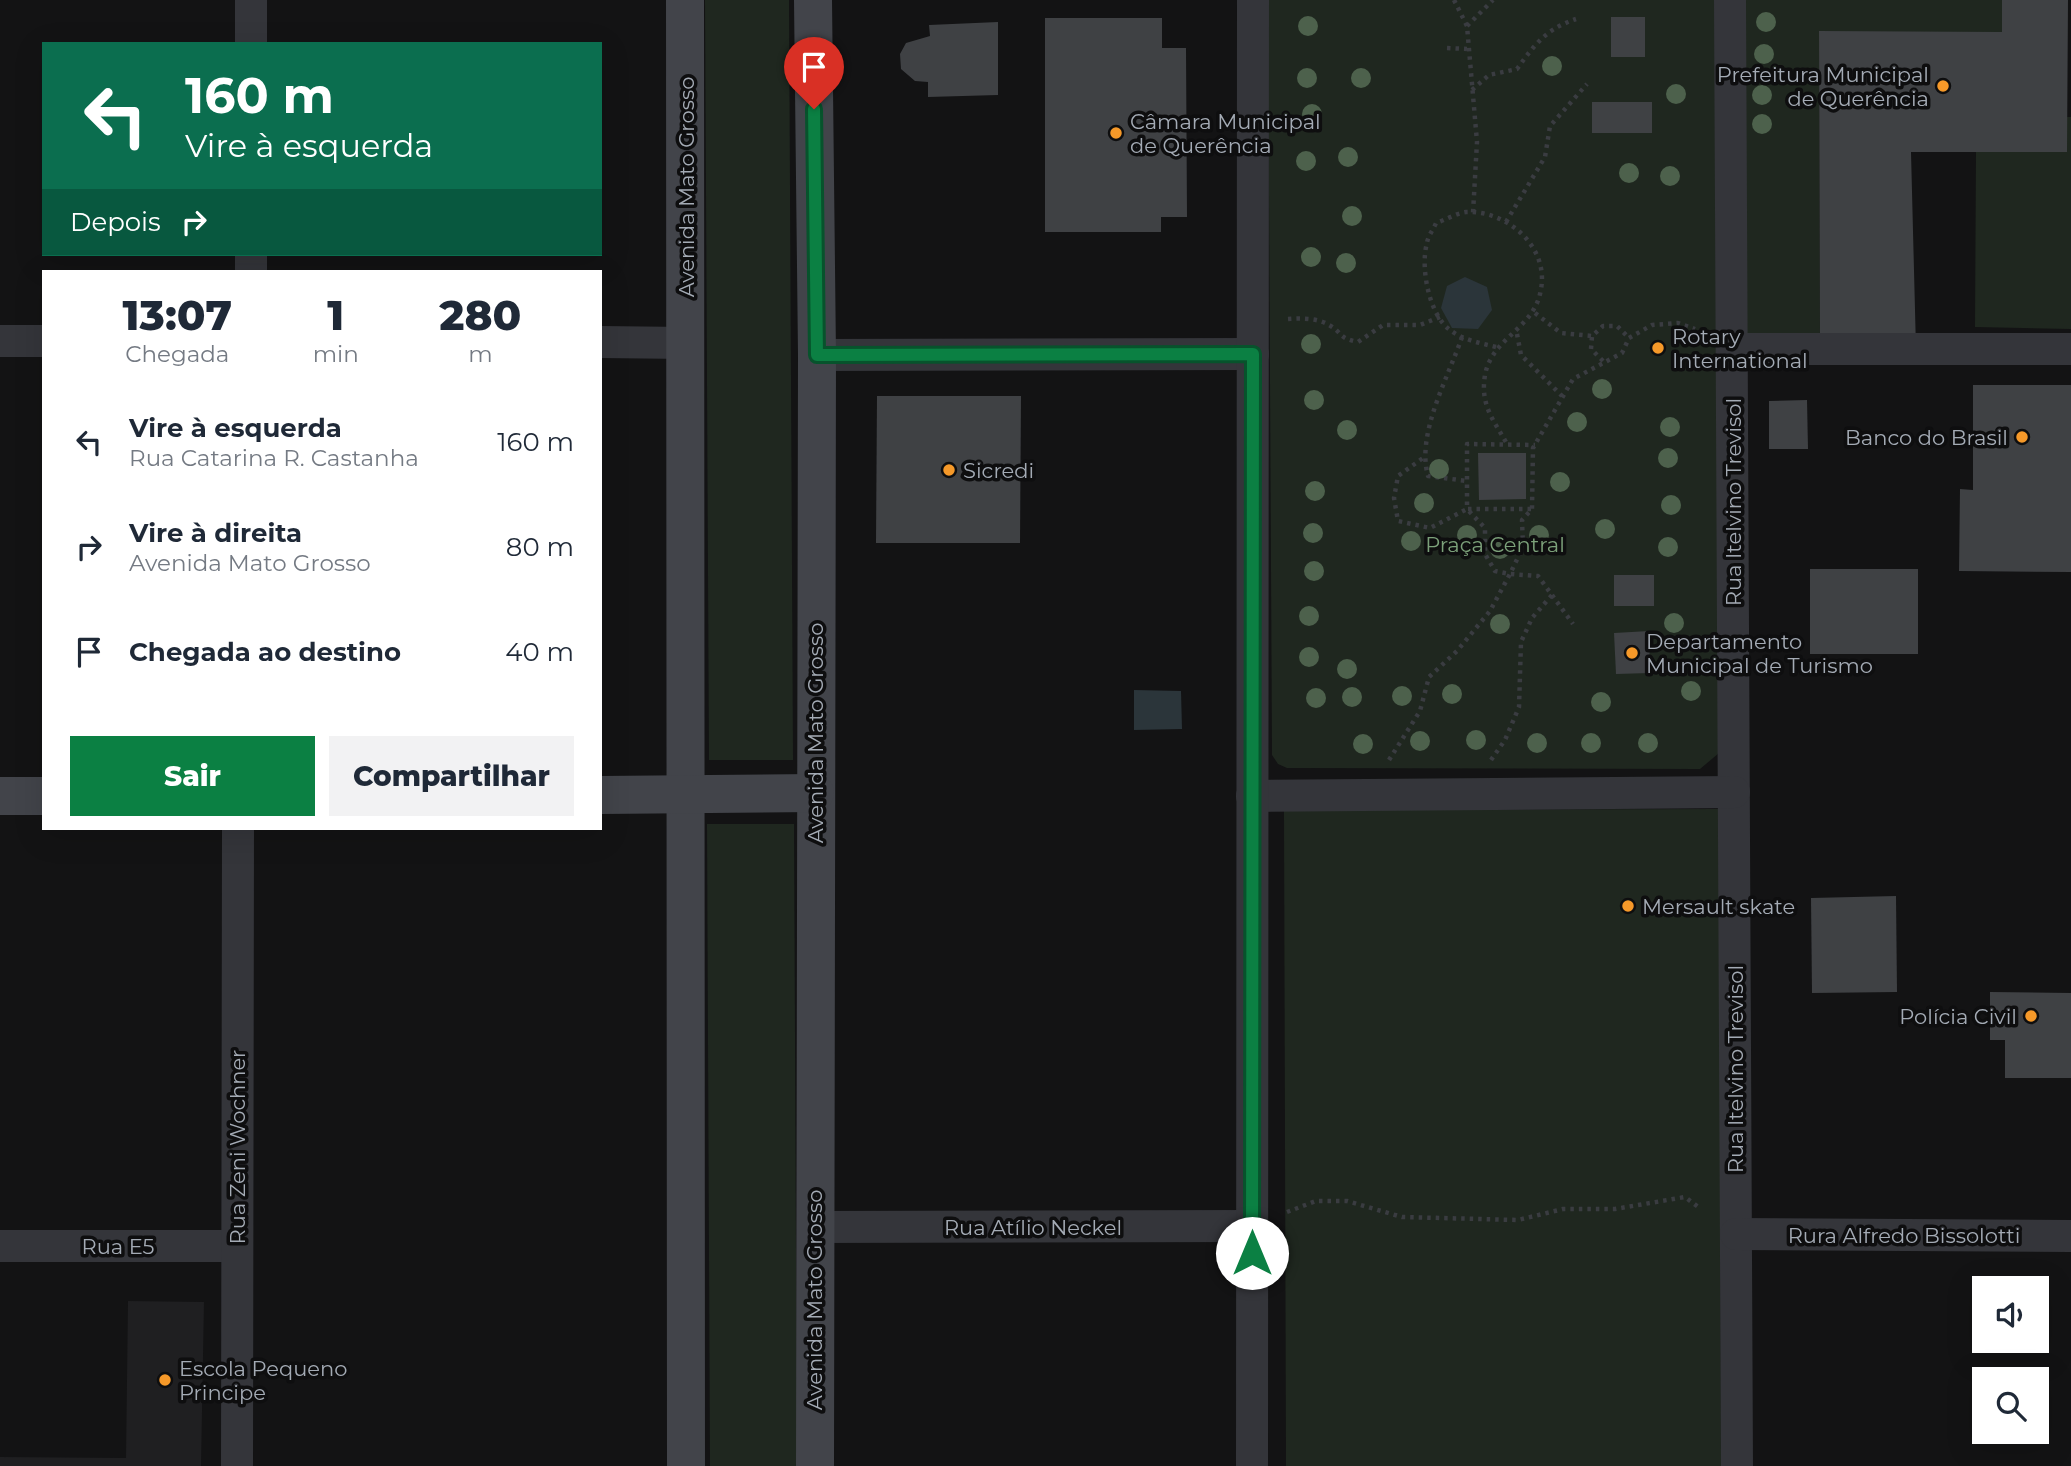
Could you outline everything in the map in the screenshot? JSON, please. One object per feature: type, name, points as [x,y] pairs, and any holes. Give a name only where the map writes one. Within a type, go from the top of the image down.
[{"type":"street","points":[[251,0],[251,42]]},
{"type":"street","name":"Avenida Mato Grosso","points":[[685,0],[686,1466]]},
{"type":"street","name":"Avenida Mato Grosso","points":[[813,0],[817,355],[813,1227],[815,1466]]},
{"type":"street","points":[[1252,1466],[1253,0]]},
{"type":"street","name":"Rua Itelvino Trevisol","points":[[1730,0],[1737,1466]]},
{"type":"street","points":[[0,341],[42,341]]},
{"type":"street","points":[[602,342],[687,343]]},
{"type":"street","points":[[1732,343],[2071,349]]},
{"type":"street","points":[[817,355],[1253,354]]},
{"type":"street","points":[[1252,796],[1734,792]]},
{"type":"street","points":[[602,795],[815,793]]},
{"type":"street","points":[[0,796],[42,796]]},
{"type":"street","name":"Rua Zeni Wochner","points":[[237,1466],[238,830]]},
{"type":"street","name":"Rua Atílio Neckel","points":[[813,1227],[1252,1226]]},
{"type":"street","name":"Rura Alfredo Bissolotti","points":[[1736,1234],[2071,1236]]},
{"type":"street","name":"Rua E5","points":[[0,1246],[237,1246]]},
{"type":"path","points":[[1454,0],[1467,26],[1477,142],[1473,213]]},
{"type":"path","points":[[1467,26],[1493,0]]},
{"type":"path","points":[[1471,91],[1489,75],[1517,69],[1532,48],[1553,27],[1576,19]]},
{"type":"path","points":[[1447,48],[1467,49]]},
{"type":"path","points":[[1506,222],[1545,157],[1550,126],[1587,84]]},
{"type":"path","points":[[1496,347],[1462,337],[1447,329],[1424,273],[1426,244],[1436,223],[1464,212],[1495,214],[1518,230],[1536,251],[1542,287],[1535,313],[1517,334],[1496,347],[1485,374],[1483,401],[1507,444]]},
{"type":"path","points":[[1535,313],[1561,333],[1592,335],[1603,326],[1618,326],[1629,338]]},
{"type":"path","points":[[1253,320],[1304,318],[1329,325],[1342,339],[1358,342],[1383,325],[1420,325],[1440,317]]},
{"type":"path","points":[[1383,795],[1384,768],[1420,711],[1429,677],[1457,650],[1490,611],[1523,547],[1522,520],[1532,509],[1535,444],[1573,379],[1622,353],[1629,338],[1652,325],[1678,323],[1732,343]]},
{"type":"path","points":[[1517,334],[1521,355],[1562,396]]},
{"type":"path","points":[[1592,335],[1591,349],[1603,362]]},
{"type":"path","points":[[1462,337],[1431,417],[1423,458],[1428,476],[1467,481]]},
{"type":"path","points":[[1535,444],[1467,444],[1467,509],[1485,528],[1485,554],[1495,571],[1538,576],[1573,624]]},
{"type":"path","points":[[1423,458],[1398,476],[1394,498],[1398,521],[1430,528],[1467,509],[1532,509]]},
{"type":"path","points":[[1485,794],[1486,768],[1505,740],[1519,707],[1521,642],[1532,618],[1552,595]]},
{"type":"path","points":[[1252,1226],[1315,1201],[1347,1201],[1402,1216],[1518,1220],[1563,1209],[1615,1209],[1685,1197],[1736,1234]]},
{"type":"shaded area","points":[[1465,277],[1487,287],[1492,310],[1478,329],[1452,328],[1441,308],[1447,286]]},
{"type":"shaded area","points":[[1134,690],[1181,691],[1182,729],[1134,730]]},
{"type":"shaded area","name":"Escola Pequeno Principe","points":[[128,1301],[204,1302],[201,1466],[0,1466],[0,1457],[126,1458]]},
{"type":"green space","points":[[705,0],[789,0],[793,760],[709,760]]},
{"type":"green space","name":"Praça Central","points":[[1268,0],[1716,0],[1719,753],[1700,769],[1287,768],[1278,764],[1272,755]]},
{"type":"green space","points":[[1730,0],[2002,0],[2002,32],[1819,32],[1820,349],[1732,349]]},
{"type":"green space","points":[[2067,117],[2071,117],[2071,329],[1975,327],[1976,152],[2067,152]]},
{"type":"green space","points":[[1720,809],[1721,1466],[1286,1466],[1284,810]]},
{"type":"green space","points":[[707,824],[794,824],[797,1466],[710,1466]]},
{"type":"building","name":"Prefeitura Municipal de Querência","points":[[2002,0],[2068,0],[2067,152],[1911,152],[1916,349],[1820,349],[1819,31],[2002,32]]},
{"type":"building","points":[[1611,17],[1645,17],[1645,57],[1611,57]]},
{"type":"building","name":"Câmara Municipal de Querência","points":[[1045,18],[1162,18],[1162,48],[1186,48],[1187,217],[1161,217],[1161,232],[1045,232]]},
{"type":"building","points":[[998,22],[998,95],[928,97],[928,82],[915,81],[901,69],[900,54],[906,43],[930,36],[929,25]]},
{"type":"building","points":[[1592,102],[1652,102],[1652,133],[1592,133]]},
{"type":"building","points":[[1973,385],[2071,385],[2071,572],[1959,571],[1960,489],[1973,490]]},
{"type":"building","name":"Sicredi","points":[[877,396],[1021,396],[1020,543],[876,543]]},
{"type":"building","points":[[1807,400],[1808,449],[1769,449],[1769,401]]},
{"type":"building","points":[[1478,453],[1526,453],[1526,499],[1479,500]]},
{"type":"building","points":[[1810,569],[1918,569],[1918,654],[1810,654]]},
{"type":"building","points":[[1614,575],[1654,575],[1654,606],[1614,606]]},
{"type":"building","name":"Departamento Municipal de Turismo","points":[[1649,631],[1650,673],[1616,674],[1614,633]]},
{"type":"building","points":[[1896,896],[1897,992],[1812,993],[1811,898]]},
{"type":"building","name":"Polícia Civil","points":[[1990,992],[2071,993],[2071,1078],[2005,1078],[2005,1040],[1990,1040]]},
{"type":"place","name":"Prefeitura Municipal de Querência","points":[[1943,86]]},
{"type":"place","name":"Câmara Municipal de Querência","points":[[1116,133]]},
{"type":"place","name":"Rotary International","points":[[1658,348]]},
{"type":"place","name":"Banco do Brasil","points":[[2022,437]]},
{"type":"place","name":"Sicredi","points":[[949,470]]},
{"type":"place","name":"Departamento Municipal de Turismo","points":[[1632,653]]},
{"type":"place","name":"Mersault skate","points":[[1628,906]]},
{"type":"place","name":"Polícia Civil","points":[[2031,1016]]},
{"type":"place","name":"Escola Pequeno Principe","points":[[165,1380]]},
{"type":"route","points":[[814,109],[817,355],[1253,354],[1252,1253]]}]
